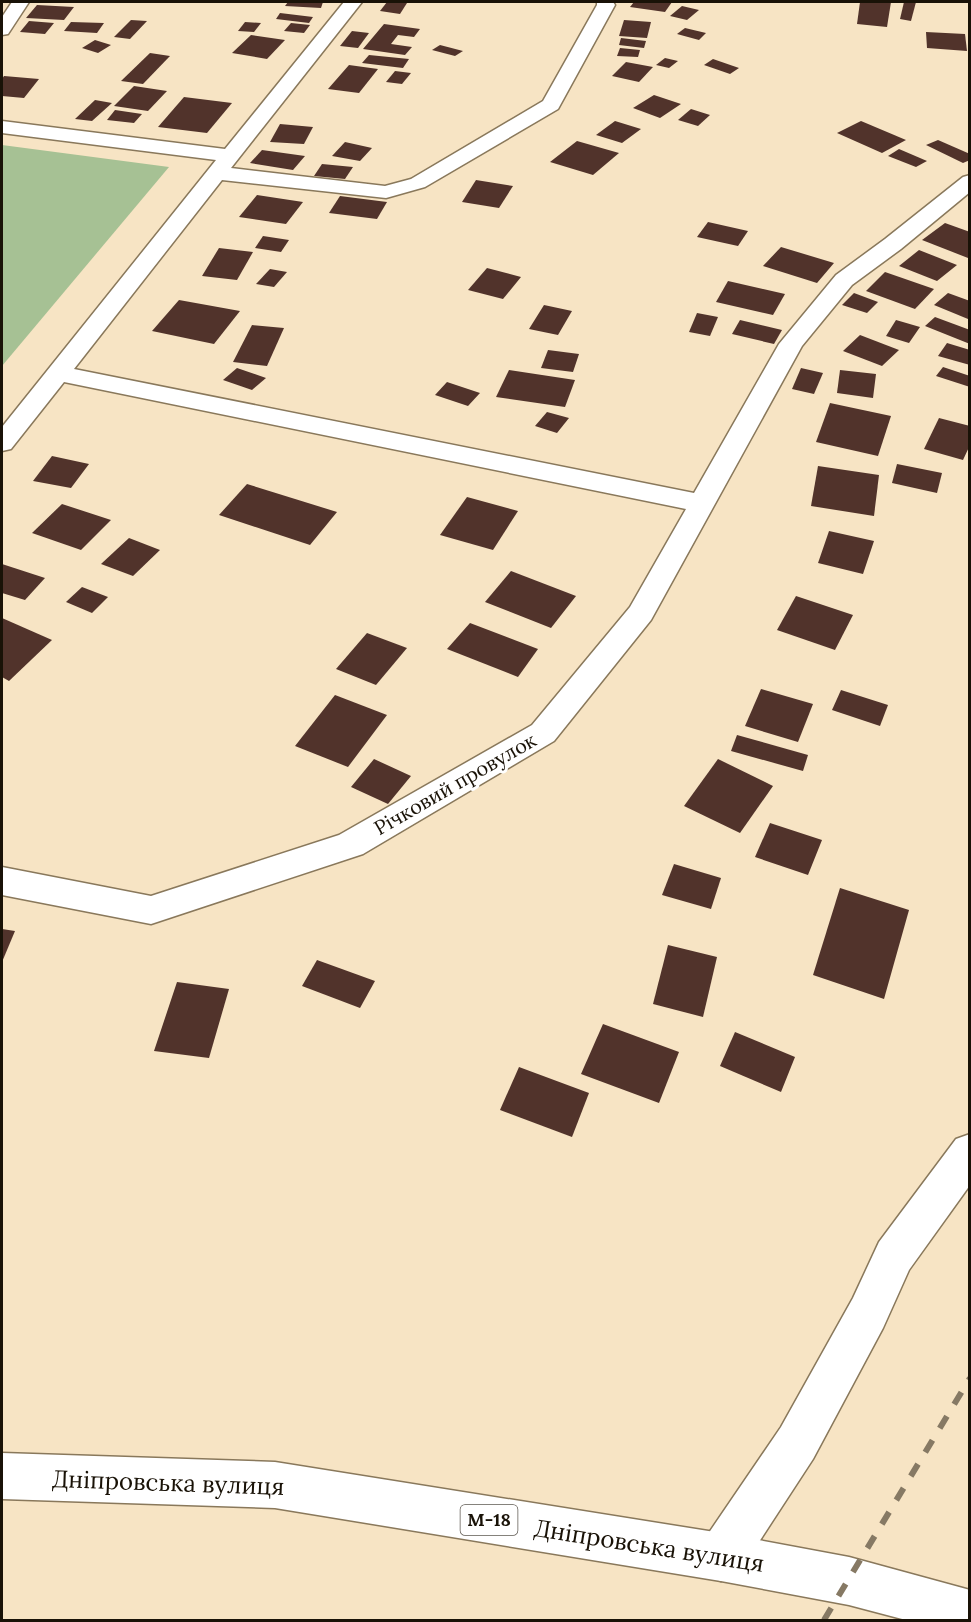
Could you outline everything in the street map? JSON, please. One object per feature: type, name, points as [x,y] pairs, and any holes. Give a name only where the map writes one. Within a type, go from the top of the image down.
[{"type":"main road","points":[[2,30],[20,2]]},
{"type":"main road","points":[[2,443],[353,2]]},
{"type":"main road","points":[[2,127],[386,192],[417,183],[551,105],[606,5],[605,2]]},
{"type":"main road","name":"Річковий провулок","points":[[2,881],[151,910],[351,845],[543,733],[641,613],[791,344],[844,280],[893,244],[969,181]]},
{"type":"main road","points":[[57,373],[701,503]]},
{"type":"main road","points":[[721,1557],[797,1443],[868,1313],[894,1256],[969,1152]]},
{"type":"main road","name":"Дніпровська вулиця","points":[[2,1476],[275,1485],[721,1557],[849,1581],[969,1614]]},
{"type":"green space","points":[[2,145],[169,167],[2,366]]},
{"type":"building","points":[[288,2],[323,2],[321,8],[285,6]]},
{"type":"building","points":[[387,2],[407,3],[400,14],[380,11]]},
{"type":"building","points":[[634,2],[672,2],[665,12],[630,7]]},
{"type":"building","points":[[860,2],[891,2],[887,27],[857,24]]},
{"type":"building","points":[[904,2],[916,2],[911,21],[900,19]]},
{"type":"building","points":[[37,5],[74,7],[64,20],[26,18]]},
{"type":"building","points":[[682,6],[699,10],[687,20],[670,16]]},
{"type":"building","points":[[280,13],[313,17],[309,23],[276,19]]},
{"type":"building","points":[[131,20],[147,21],[130,39],[114,37]]},
{"type":"building","points":[[624,20],[651,22],[647,38],[619,36]]},
{"type":"building","points":[[29,21],[54,23],[45,34],[20,32]]},
{"type":"building","points":[[71,22],[104,23],[97,33],[64,31]]},
{"type":"building","points":[[245,22],[261,23],[254,32],[238,31]]},
{"type":"building","points":[[291,23],[310,25],[304,33],[284,31]]},
{"type":"building","points":[[384,24],[420,29],[414,37],[398,35],[391,44],[412,47],[405,55],[363,49]]},
{"type":"building","points":[[685,28],[706,33],[699,40],[677,34]]},
{"type":"building","points":[[352,31],[369,33],[358,48],[340,46]]},
{"type":"building","points":[[926,32],[965,34],[967,51],[927,48]]},
{"type":"building","points":[[251,35],[285,40],[267,59],[232,53]]},
{"type":"building","points":[[621,38],[646,41],[644,48],[619,45]]},
{"type":"building","points":[[95,40],[111,45],[98,53],[82,48]]},
{"type":"building","points":[[440,45],[463,51],[455,56],[432,50]]},
{"type":"building","points":[[620,48],[640,50],[638,57],[617,56]]},
{"type":"building","points":[[150,53],[170,56],[143,84],[121,81]]},
{"type":"building","points":[[369,55],[409,59],[403,68],[362,63]]},
{"type":"building","points":[[665,58],[678,61],[669,68],[656,65]]},
{"type":"building","points":[[713,59],[739,68],[730,74],[704,65]]},
{"type":"building","points":[[626,62],[653,67],[639,82],[612,76]]},
{"type":"building","points":[[349,65],[378,69],[359,93],[328,89]]},
{"type":"building","points":[[395,71],[411,73],[402,84],[386,82]]},
{"type":"building","points":[[4,76],[39,79],[24,98],[2,96]]},
{"type":"building","points":[[134,86],[167,91],[148,111],[114,106]]},
{"type":"building","points":[[654,95],[681,104],[660,118],[633,108]]},
{"type":"building","points":[[184,97],[232,103],[207,133],[158,127]]},
{"type":"building","points":[[95,100],[112,103],[92,121],[75,119]]},
{"type":"building","points":[[691,109],[710,115],[698,126],[678,120]]},
{"type":"building","points":[[115,110],[142,114],[134,123],[107,120]]},
{"type":"building","points":[[615,121],[641,129],[622,143],[596,135]]},
{"type":"building","points":[[861,121],[906,140],[882,153],[837,133]]},
{"type":"building","points":[[280,124],[313,127],[304,144],[270,142]]},
{"type":"building","points":[[938,140],[970,154],[970,160],[963,163],[926,145]]},
{"type":"building","points":[[577,141],[619,153],[593,175],[550,162]]},
{"type":"building","points":[[345,142],[372,148],[360,161],[332,156]]},
{"type":"building","points":[[899,149],[927,161],[916,167],[888,156]]},
{"type":"building","points":[[262,150],[305,156],[293,170],[250,163]]},
{"type":"building","points":[[322,164],[353,167],[345,179],[314,176]]},
{"type":"building","points":[[476,180],[513,186],[499,208],[462,202]]},
{"type":"building","points":[[257,195],[303,202],[286,224],[239,217]]},
{"type":"building","points":[[340,196],[387,202],[377,219],[329,213]]},
{"type":"building","points":[[708,222],[748,231],[738,246],[697,237]]},
{"type":"building","points":[[945,223],[970,232],[968,258],[922,240]]},
{"type":"building","points":[[263,236],[289,240],[281,252],[255,248]]},
{"type":"building","points":[[781,247],[834,263],[817,283],[763,266]]},
{"type":"building","points":[[219,248],[253,252],[237,280],[202,276]]},
{"type":"building","points":[[919,250],[957,265],[937,281],[899,266]]},
{"type":"building","points":[[487,268],[521,277],[503,299],[468,290]]},
{"type":"building","points":[[270,269],[287,272],[274,287],[256,284]]},
{"type":"building","points":[[885,272],[934,289],[915,309],[866,291]]},
{"type":"building","points":[[728,281],[785,294],[773,315],[716,302]]},
{"type":"building","points":[[854,293],[878,302],[867,313],[842,305]]},
{"type":"building","points":[[948,293],[970,301],[968,319],[934,305]]},
{"type":"building","points":[[179,300],[240,311],[214,344],[152,331]]},
{"type":"building","points":[[544,305],[572,311],[558,335],[529,329]]},
{"type":"building","points":[[697,313],[718,317],[710,336],[689,332]]},
{"type":"building","points":[[935,317],[970,330],[970,344],[925,326]]},
{"type":"building","points":[[740,320],[782,330],[774,344],[732,334]]},
{"type":"building","points":[[896,320],[920,327],[909,343],[886,336]]},
{"type":"building","points":[[252,325],[284,328],[267,366],[233,362]]},
{"type":"building","points":[[860,335],[899,350],[882,366],[843,351]]},
{"type":"building","points":[[947,343],[970,350],[970,365],[938,356]]},
{"type":"building","points":[[548,350],[579,354],[573,372],[541,368]]},
{"type":"building","points":[[943,367],[970,376],[970,387],[936,376]]},
{"type":"building","points":[[237,368],[266,378],[252,390],[223,380]]},
{"type":"building","points":[[801,368],[823,373],[814,394],[792,389]]},
{"type":"building","points":[[509,370],[575,380],[565,407],[496,397]]},
{"type":"building","points":[[840,370],[876,374],[873,398],[837,393]]},
{"type":"building","points":[[447,382],[480,393],[468,406],[435,395]]},
{"type":"building","points":[[830,403],[891,416],[878,456],[816,442]]},
{"type":"building","points":[[547,412],[569,418],[557,433],[535,426]]},
{"type":"building","points":[[939,418],[970,426],[970,445],[963,460],[924,449]]},
{"type":"building","points":[[52,456],[89,464],[71,488],[33,481]]},
{"type":"building","points":[[897,464],[942,473],[937,493],[892,483]]},
{"type":"building","points":[[818,466],[879,475],[874,516],[811,506]]},
{"type":"building","points":[[247,484],[337,512],[310,545],[219,515]]},
{"type":"building","points":[[467,497],[518,511],[493,550],[440,535]]},
{"type":"building","points":[[62,504],[111,520],[81,550],[32,533]]},
{"type":"building","points":[[829,531],[874,541],[863,574],[818,563]]},
{"type":"building","points":[[129,538],[160,550],[133,576],[101,564]]},
{"type":"building","points":[[2,564],[45,578],[25,600],[2,593]]},
{"type":"building","points":[[511,571],[576,596],[551,628],[485,602]]},
{"type":"building","points":[[82,587],[108,597],[92,613],[66,602]]},
{"type":"building","points":[[796,596],[853,615],[835,650],[777,630]]},
{"type":"building","points":[[2,618],[52,640],[9,681],[2,677]]},
{"type":"building","points":[[470,623],[538,649],[518,677],[447,649]]},
{"type":"building","points":[[367,633],[407,648],[376,685],[336,669]]},
{"type":"building","points":[[761,689],[813,704],[798,742],[745,726]]},
{"type":"building","points":[[841,690],[888,705],[880,726],[832,710]]},
{"type":"building","points":[[335,695],[387,715],[348,767],[295,746]]},
{"type":"building","points":[[737,735],[808,755],[803,771],[731,751]]},
{"type":"building","points":[[374,759],[411,776],[388,804],[351,787]]},
{"type":"building","points":[[718,759],[773,786],[740,833],[684,806]]},
{"type":"building","points":[[770,823],[822,840],[808,875],[755,857]]},
{"type":"building","points":[[674,864],[721,878],[711,909],[662,895]]},
{"type":"building","points":[[840,888],[909,910],[884,999],[813,975]]},
{"type":"building","points":[[2,929],[15,931],[2,962]]},
{"type":"building","points":[[668,945],[717,957],[703,1017],[653,1004]]},
{"type":"building","points":[[317,960],[375,981],[360,1008],[302,986]]},
{"type":"building","points":[[177,982],[229,989],[209,1058],[154,1051]]},
{"type":"building","points":[[603,1024],[679,1052],[659,1103],[581,1074]]},
{"type":"building","points":[[735,1032],[795,1057],[781,1092],[720,1066]]},
{"type":"building","points":[[519,1067],[589,1093],[572,1137],[500,1110]]},
{"type":"railway","points":[[824,1620],[970,1378]]}]
